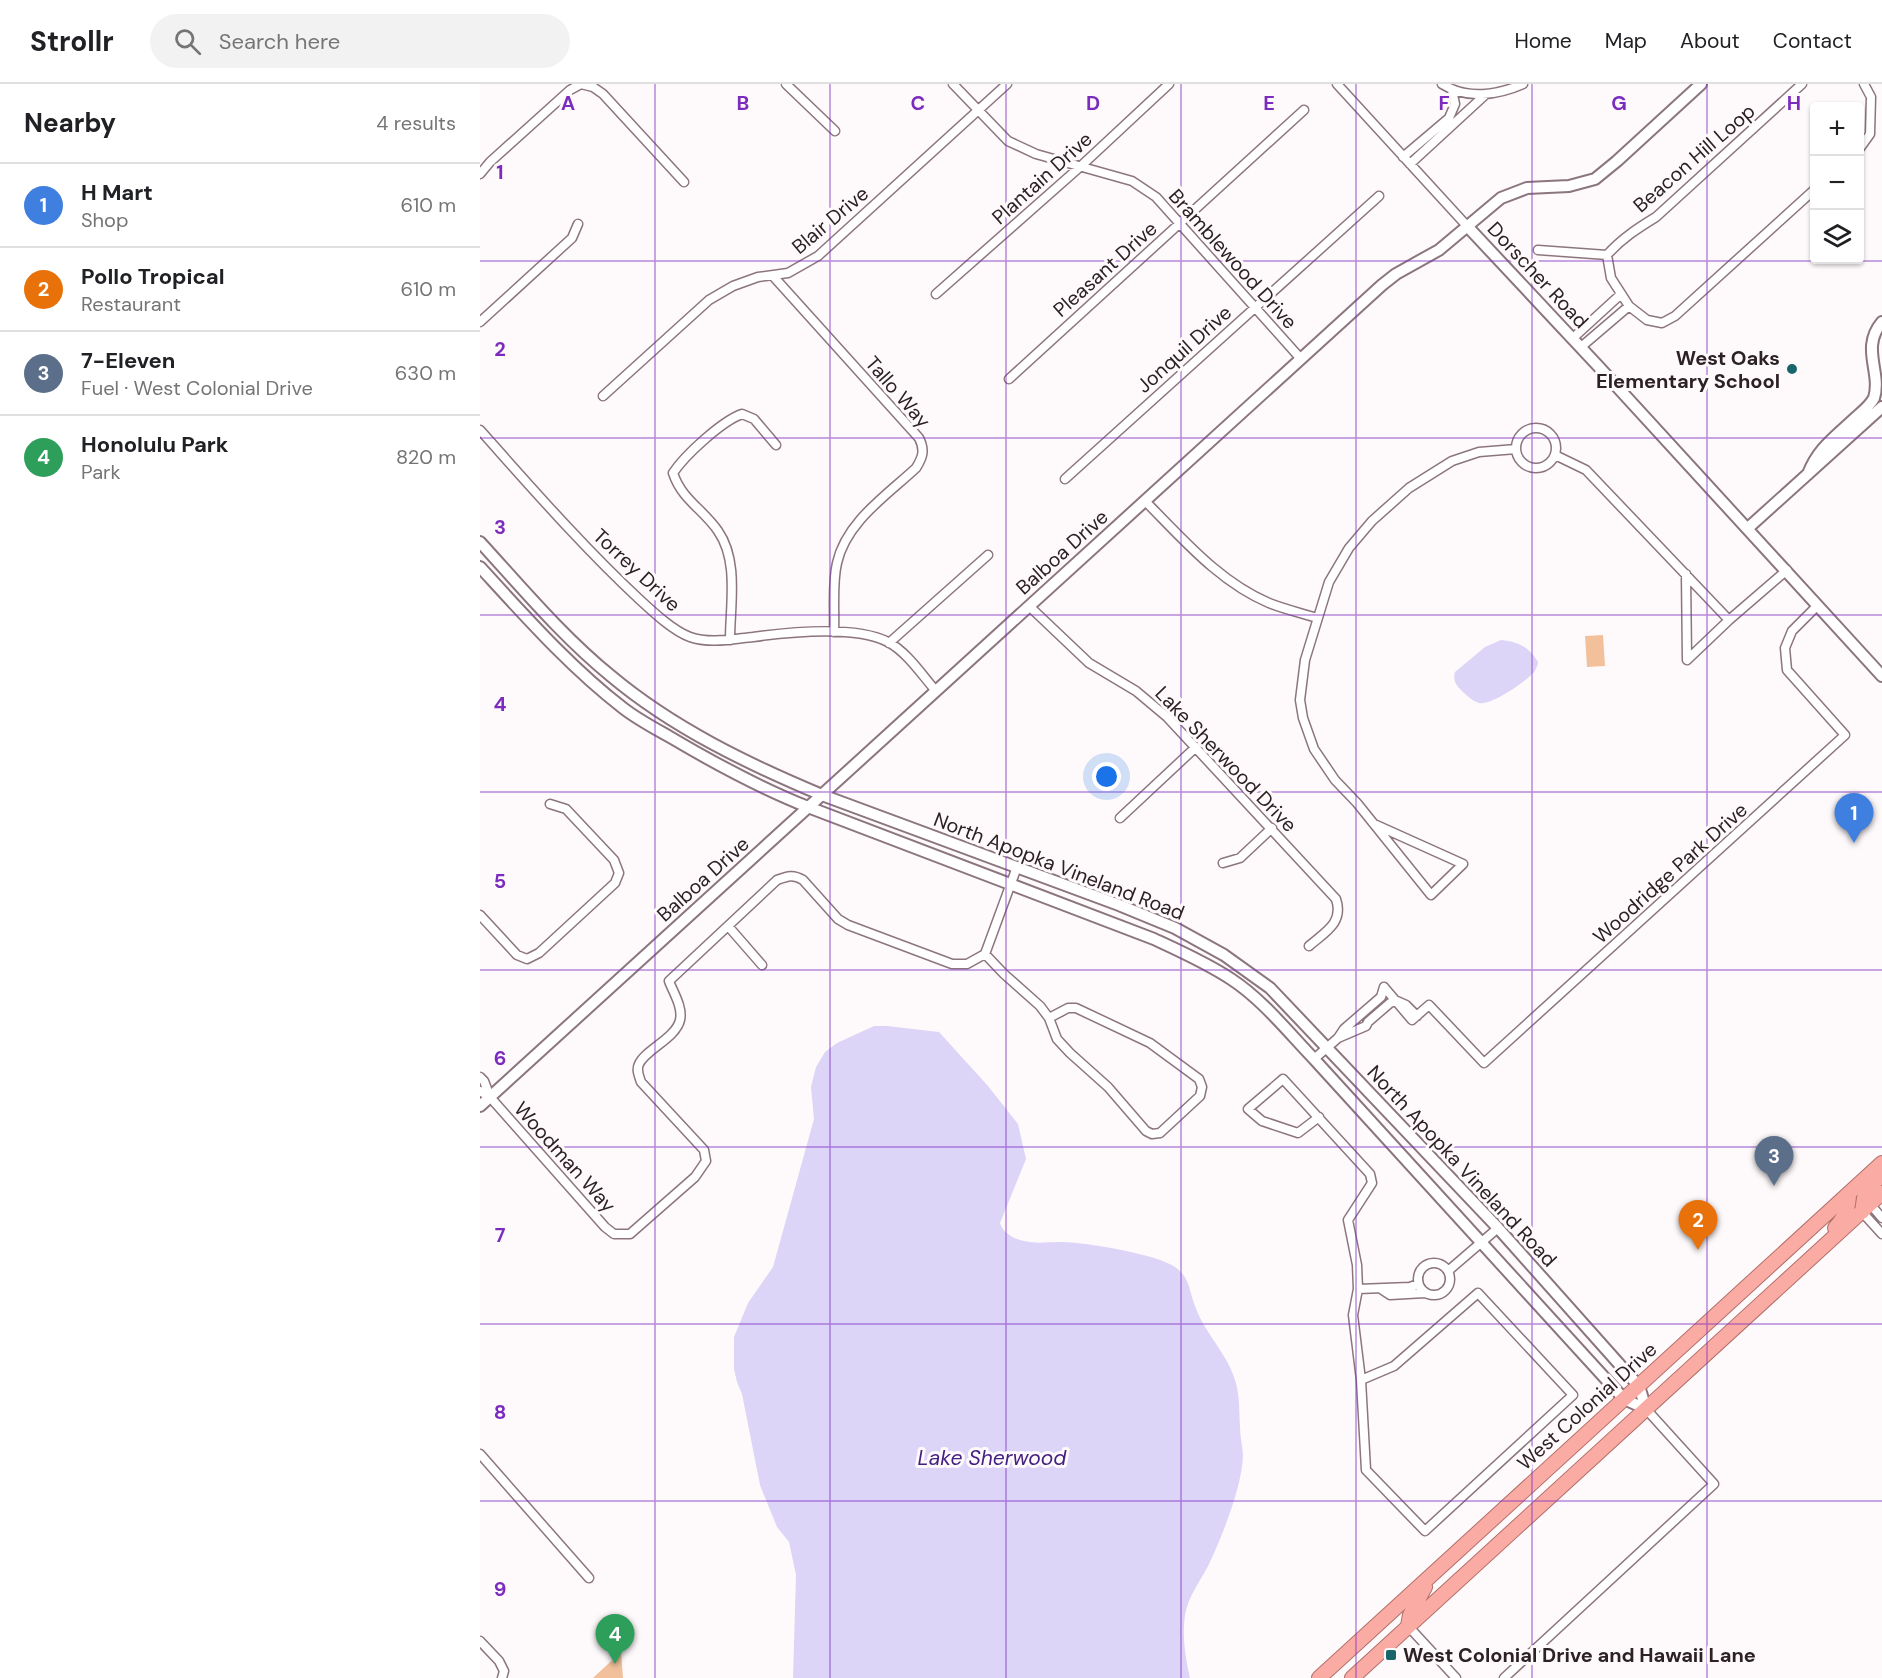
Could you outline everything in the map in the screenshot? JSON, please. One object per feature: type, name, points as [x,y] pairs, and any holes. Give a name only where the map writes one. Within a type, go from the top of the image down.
[{"type":"highway","name":"West Colonial Drive","points":[[1319,1678],[1882,1163]]},
{"type":"highway","points":[[1866,1208],[1864,1198],[1882,1172]]},
{"type":"highway","points":[[1813,1256],[1844,1217],[1849,1203],[1849,1193]]},
{"type":"highway","name":"West Colonial Drive","points":[[1352,1678],[1882,1193]]},
{"type":"highway","points":[[1408,1626],[1416,1601],[1432,1575]]},
{"type":"street","points":[[480,174],[507,146],[570,90],[581,84],[593,87],[603,94],[684,182]]},
{"type":"street","points":[[786,84],[835,131]]},
{"type":"street","name":"Bramblewood Drive","points":[[953,84],[1008,141],[1036,154],[1132,181],[1156,197],[1301,359]]},
{"type":"street","name":"Blair Drive","points":[[603,396],[709,300],[733,286],[758,277],[788,273],[824,251],[1007,84]]},
{"type":"street","name":"Plantain Drive","points":[[936,294],[1081,166],[1168,84]]},
{"type":"street","name":"Dorscher Road","points":[[1337,84],[1787,570],[1882,676]]},
{"type":"street","points":[[1442,84],[1452,90],[1485,95],[1523,84]]},
{"type":"street","name":"Balboa Drive","points":[[480,1106],[485,1094],[822,795],[1382,285],[1396,274],[1437,251],[1490,206],[1515,191],[1527,188],[1569,186],[1595,178],[1617,161],[1701,84]]},
{"type":"street","name":"Beacon Hill Loop","points":[[1607,255],[1631,232],[1656,217],[1803,84]]},
{"type":"street","points":[[1864,84],[1871,97],[1870,134],[1864,142]]},
{"type":"street","points":[[1404,157],[1449,118],[1455,104],[1452,90]]},
{"type":"street","points":[[1410,164],[1485,95]]},
{"type":"street","name":"Pleasant Drive","points":[[1009,378],[1304,110]]},
{"type":"street","points":[[1538,250],[1607,255],[1611,278],[1629,306],[1647,320],[1662,322],[1675,316],[1810,194]]},
{"type":"street","name":"Jonquil Drive","points":[[1065,479],[1379,196]]},
{"type":"street","points":[[480,322],[572,238],[578,224]]},
{"type":"street","name":"Tallo Way","points":[[773,276],[919,438],[923,447],[923,458],[916,468],[852,529],[842,546],[836,565],[834,632]]},
{"type":"street","points":[[1573,338],[1620,295]]},
{"type":"street","points":[[1581,347],[1629,306]]},
{"type":"street","points":[[1808,474],[1819,452],[1865,408],[1875,395],[1878,386],[1872,348],[1877,328],[1882,322]]},
{"type":"street","points":[[1748,528],[1882,407]]},
{"type":"street","points":[[730,639],[731,564],[726,545],[717,530],[678,487],[673,473],[680,462],[730,418],[742,414],[754,419],[776,444]]},
{"type":"street","points":[[1538,428],[1552,436],[1556,448],[1555,455],[1545,466],[1532,468],[1521,462],[1516,449],[1519,437],[1524,432],[1538,428]]},
{"type":"street","name":"Torrey Drive","points":[[480,430],[614,575],[650,609],[685,635],[710,641],[778,633],[863,634],[889,643],[906,656],[936,691]]},
{"type":"street","points":[[1374,824],[1463,864],[1431,895],[1335,780],[1314,748],[1303,718],[1300,699],[1305,660],[1329,582],[1349,548],[1372,521],[1409,488],[1452,460],[1479,452],[1516,449]]},
{"type":"street","points":[[1555,455],[1587,470],[1729,620]]},
{"type":"street","points":[[1145,501],[1203,559],[1240,587],[1269,603],[1317,618]]},
{"type":"street","name":"North Apopka Vineland Road","points":[[480,542],[564,633],[611,677],[664,715],[727,751],[822,795],[1175,928],[1224,955],[1270,988],[1498,1228],[1639,1386]]},
{"type":"street","points":[[889,643],[988,555]]},
{"type":"street","name":"North Apopka Vineland Road","points":[[480,567],[548,640],[624,710],[742,778],[774,794],[1154,939],[1195,958],[1232,979],[1261,1004],[1314,1059],[1624,1399]]},
{"type":"street","points":[[1686,574],[1686,660],[1787,570]]},
{"type":"street","name":"Woodridge Park Drive","points":[[1314,1059],[1381,997],[1384,987],[1397,1000],[1406,1005],[1415,1018],[1429,1005],[1484,1063],[1845,735],[1787,670],[1785,648],[1792,631],[1818,605]]},
{"type":"street","name":"Lake Sherwood Drive","points":[[1029,606],[1082,657],[1136,691],[1167,717],[1336,899],[1339,908],[1337,920],[1309,946]]},
{"type":"street","points":[[1120,818],[1196,747]]},
{"type":"street","points":[[480,915],[517,955],[527,959],[539,953],[615,883],[619,873],[614,860],[566,809],[550,804]]},
{"type":"street","points":[[1223,863],[1240,858],[1272,828]]},
{"type":"street","points":[[762,964],[728,926],[777,880],[789,875],[803,880],[838,919],[848,925],[952,964],[967,964],[985,954],[1013,884],[1017,867]]},
{"type":"street","name":"Woodman Way","points":[[480,1077],[484,1081],[485,1094],[605,1227],[614,1234],[630,1234],[694,1178],[706,1161],[704,1150],[641,1082],[638,1072],[639,1063],[680,1022],[680,1010],[669,981],[728,926]]},
{"type":"street","points":[[985,954],[1027,993],[1049,1018],[1057,1039],[1108,1087],[1146,1131],[1152,1134],[1160,1133],[1200,1096],[1202,1086],[1199,1079],[1150,1043],[1076,1008],[1068,1008],[1049,1018]]},
{"type":"street","name":"Woodridge Park Drive","points":[[1338,1038],[1352,1034],[1366,1026],[1390,1003],[1397,1000]]},
{"type":"street","points":[[1319,1117],[1298,1133],[1262,1121],[1248,1108],[1283,1079],[1319,1117],[1370,1174],[1372,1183],[1348,1220],[1357,1265],[1358,1289],[1353,1315],[1361,1380],[1366,1470],[1425,1531],[1573,1395],[1478,1293],[1394,1366],[1361,1380]]},
{"type":"street","points":[[1866,1208],[1882,1218]]},
{"type":"street","points":[[1866,1208],[1882,1234]]},
{"type":"street","points":[[1448,1271],[1498,1228]]},
{"type":"street","points":[[1380,1289],[1390,1295],[1425,1293],[1435,1296],[1446,1291],[1450,1281],[1448,1271],[1439,1264],[1428,1264],[1419,1272],[1418,1284],[1425,1293]]},
{"type":"street","points":[[1358,1289],[1410,1287],[1418,1284]]},
{"type":"street","points":[[1639,1386],[1646,1409]]},
{"type":"street","points":[[1504,1678],[1714,1484],[1646,1409],[1624,1399]]},
{"type":"street","points":[[480,1454],[590,1578]]},
{"type":"street","points":[[1408,1626],[1456,1678]]},
{"type":"street","points":[[480,1641],[504,1671],[502,1678]]},
{"type":"shaded area","points":[[1603,635],[1605,666],[1587,667],[1585,636]]},
{"type":"shaded area","points":[[621,1652],[623,1678],[593,1678],[594,1677]]},
{"type":"water","points":[[1501,640],[1513,642],[1527,649],[1538,662],[1535,671],[1525,681],[1500,697],[1485,703],[1476,702],[1457,685],[1454,679],[1455,672],[1485,647]]},
{"type":"water","name":"Lake Sherwood","points":[[874,1026],[939,1032],[988,1086],[1018,1124],[1026,1159],[1000,1223],[1006,1233],[1028,1242],[1102,1246],[1153,1258],[1175,1267],[1184,1275],[1199,1315],[1230,1368],[1238,1395],[1242,1466],[1236,1494],[1221,1538],[1187,1608],[1184,1639],[1190,1678],[793,1678],[796,1575],[789,1542],[777,1527],[760,1485],[742,1394],[734,1369],[734,1337],[748,1303],[773,1267],[814,1119],[811,1087],[816,1067],[825,1052],[837,1043]]},
{"type":"place","name":"West Oaks Elementary School","points":[[1792,369]]},
{"type":"place","name":"H Mart","points":[[1854,843]]},
{"type":"place","name":"7-Eleven","points":[[1774,1186]]},
{"type":"place","name":"Pollo Tropical","points":[[1698,1250]]},
{"type":"place","name":"West Colonial Drive and Hawaii Lane","points":[[1391,1655]]},
{"type":"place","name":"Honolulu Park","points":[[615,1664]]}]
